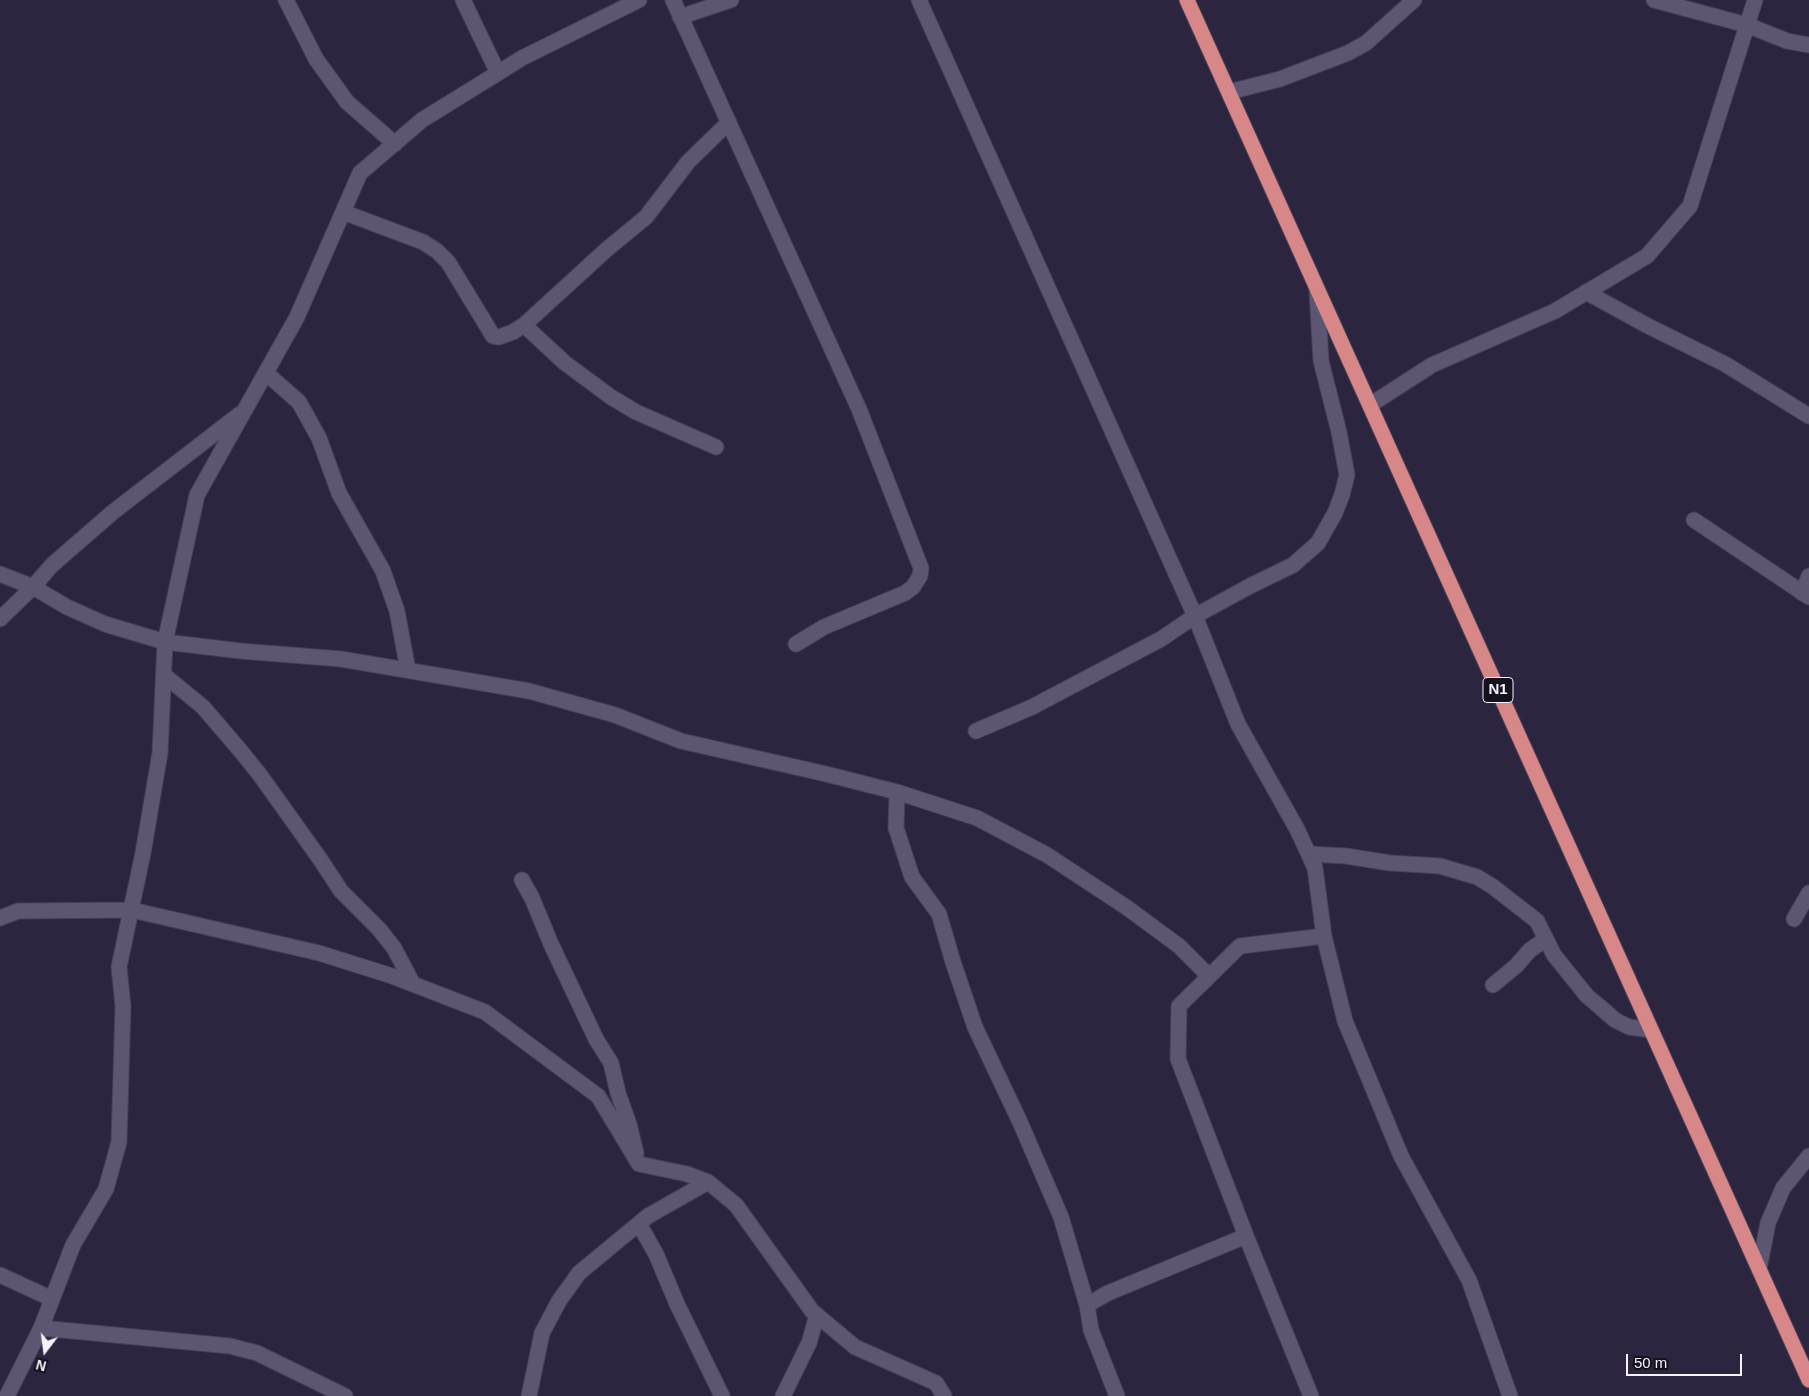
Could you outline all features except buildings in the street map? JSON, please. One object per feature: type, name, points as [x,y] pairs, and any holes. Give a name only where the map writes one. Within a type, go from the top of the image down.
[{"type":"highway","name":"N1","points":[[1187,0],[1809,1380]]},
{"type":"street","points":[[286,0],[316,59],[347,102],[395,144]]},
{"type":"street","points":[[463,0],[498,73]]},
{"type":"street","points":[[7,1396],[41,1328],[73,1245],[106,1189],[119,1142],[123,1006],[119,967],[143,853],[160,753],[165,642],[198,495],[297,317],[360,173],[422,120],[531,54],[639,0]]},
{"type":"street","points":[[673,0],[859,410],[921,568],[917,582],[905,593],[824,627],[796,644]]},
{"type":"street","points":[[680,17],[731,0]]},
{"type":"street","points":[[919,0],[1195,616],[1238,724],[1297,829],[1315,868],[1324,936],[1345,1021],[1401,1156],[1469,1280],[1510,1396]]},
{"type":"street","points":[[1229,92],[1280,78],[1348,53],[1366,43],[1414,0]]},
{"type":"street","points":[[1654,0],[1747,25],[1787,42],[1809,46]]},
{"type":"street","points":[[1370,405],[1432,365],[1555,311],[1647,256],[1690,206],[1755,0]]},
{"type":"street","points":[[343,212],[423,242],[437,251],[448,262],[493,336],[499,337],[524,325],[606,250],[646,217],[688,162],[729,122]]},
{"type":"street","points":[[976,731],[1032,707],[1161,639],[1195,616],[1293,565],[1318,543],[1332,520],[1342,495],[1347,474],[1339,432],[1321,361],[1317,289]]},
{"type":"street","points":[[1586,292],[1648,326],[1725,364],[1809,416]]},
{"type":"street","points":[[524,325],[565,363],[611,396],[644,416],[716,447]]},
{"type":"street","points":[[266,373],[299,402],[319,438],[339,493],[383,571],[396,611],[408,670]]},
{"type":"street","points":[[0,619],[34,587],[52,564],[113,512],[245,410]]},
{"type":"street","points":[[1694,520],[1805,595],[1809,576]]},
{"type":"street","points":[[0,574],[34,587],[67,607],[105,624],[165,642],[241,651],[341,659],[529,691],[615,715],[681,741],[897,792],[977,818],[1047,855],[1126,907],[1171,940],[1209,976]]},
{"type":"street","points":[[164,675],[203,707],[260,775],[320,859],[340,891],[379,929],[394,948],[413,984]]},
{"type":"street","points":[[897,792],[896,828],[912,877],[939,914],[952,962],[975,1027],[1020,1122],[1061,1217],[1087,1305],[1092,1330],[1117,1396]]},
{"type":"street","points":[[1309,854],[1346,856],[1390,863],[1440,866],[1476,877],[1505,895],[1537,921],[1554,954],[1576,983],[1615,1020],[1629,1027],[1651,1030]]},
{"type":"street","points":[[522,880],[596,1039],[611,1063],[639,1164]]},
{"type":"street","points":[[1794,919],[1809,893]]},
{"type":"street","points":[[0,918],[18,911],[132,910],[319,953],[413,984],[485,1012],[598,1096],[639,1164],[687,1174],[708,1182],[736,1205],[812,1311],[855,1348],[936,1382],[944,1396]]},
{"type":"street","points":[[1311,1396],[1246,1236],[1178,1059],[1179,1006],[1240,946],[1324,936]]},
{"type":"street","points":[[1493,985],[1516,966],[1530,950],[1546,939]]},
{"type":"street","points":[[1759,1269],[1768,1223],[1783,1188],[1809,1156]]},
{"type":"street","points":[[529,1396],[542,1332],[559,1301],[579,1273],[648,1216],[708,1182]]},
{"type":"street","points":[[639,1224],[656,1254],[677,1304],[722,1396]]},
{"type":"street","points":[[1087,1305],[1108,1293],[1246,1236]]},
{"type":"street","points":[[0,1275],[52,1299]]},
{"type":"street","points":[[783,1396],[809,1343],[818,1315]]},
{"type":"street","points":[[41,1328],[230,1346],[257,1353],[345,1396]]},
{"type":"street","points":[[0,1383],[15,1380]]}]
